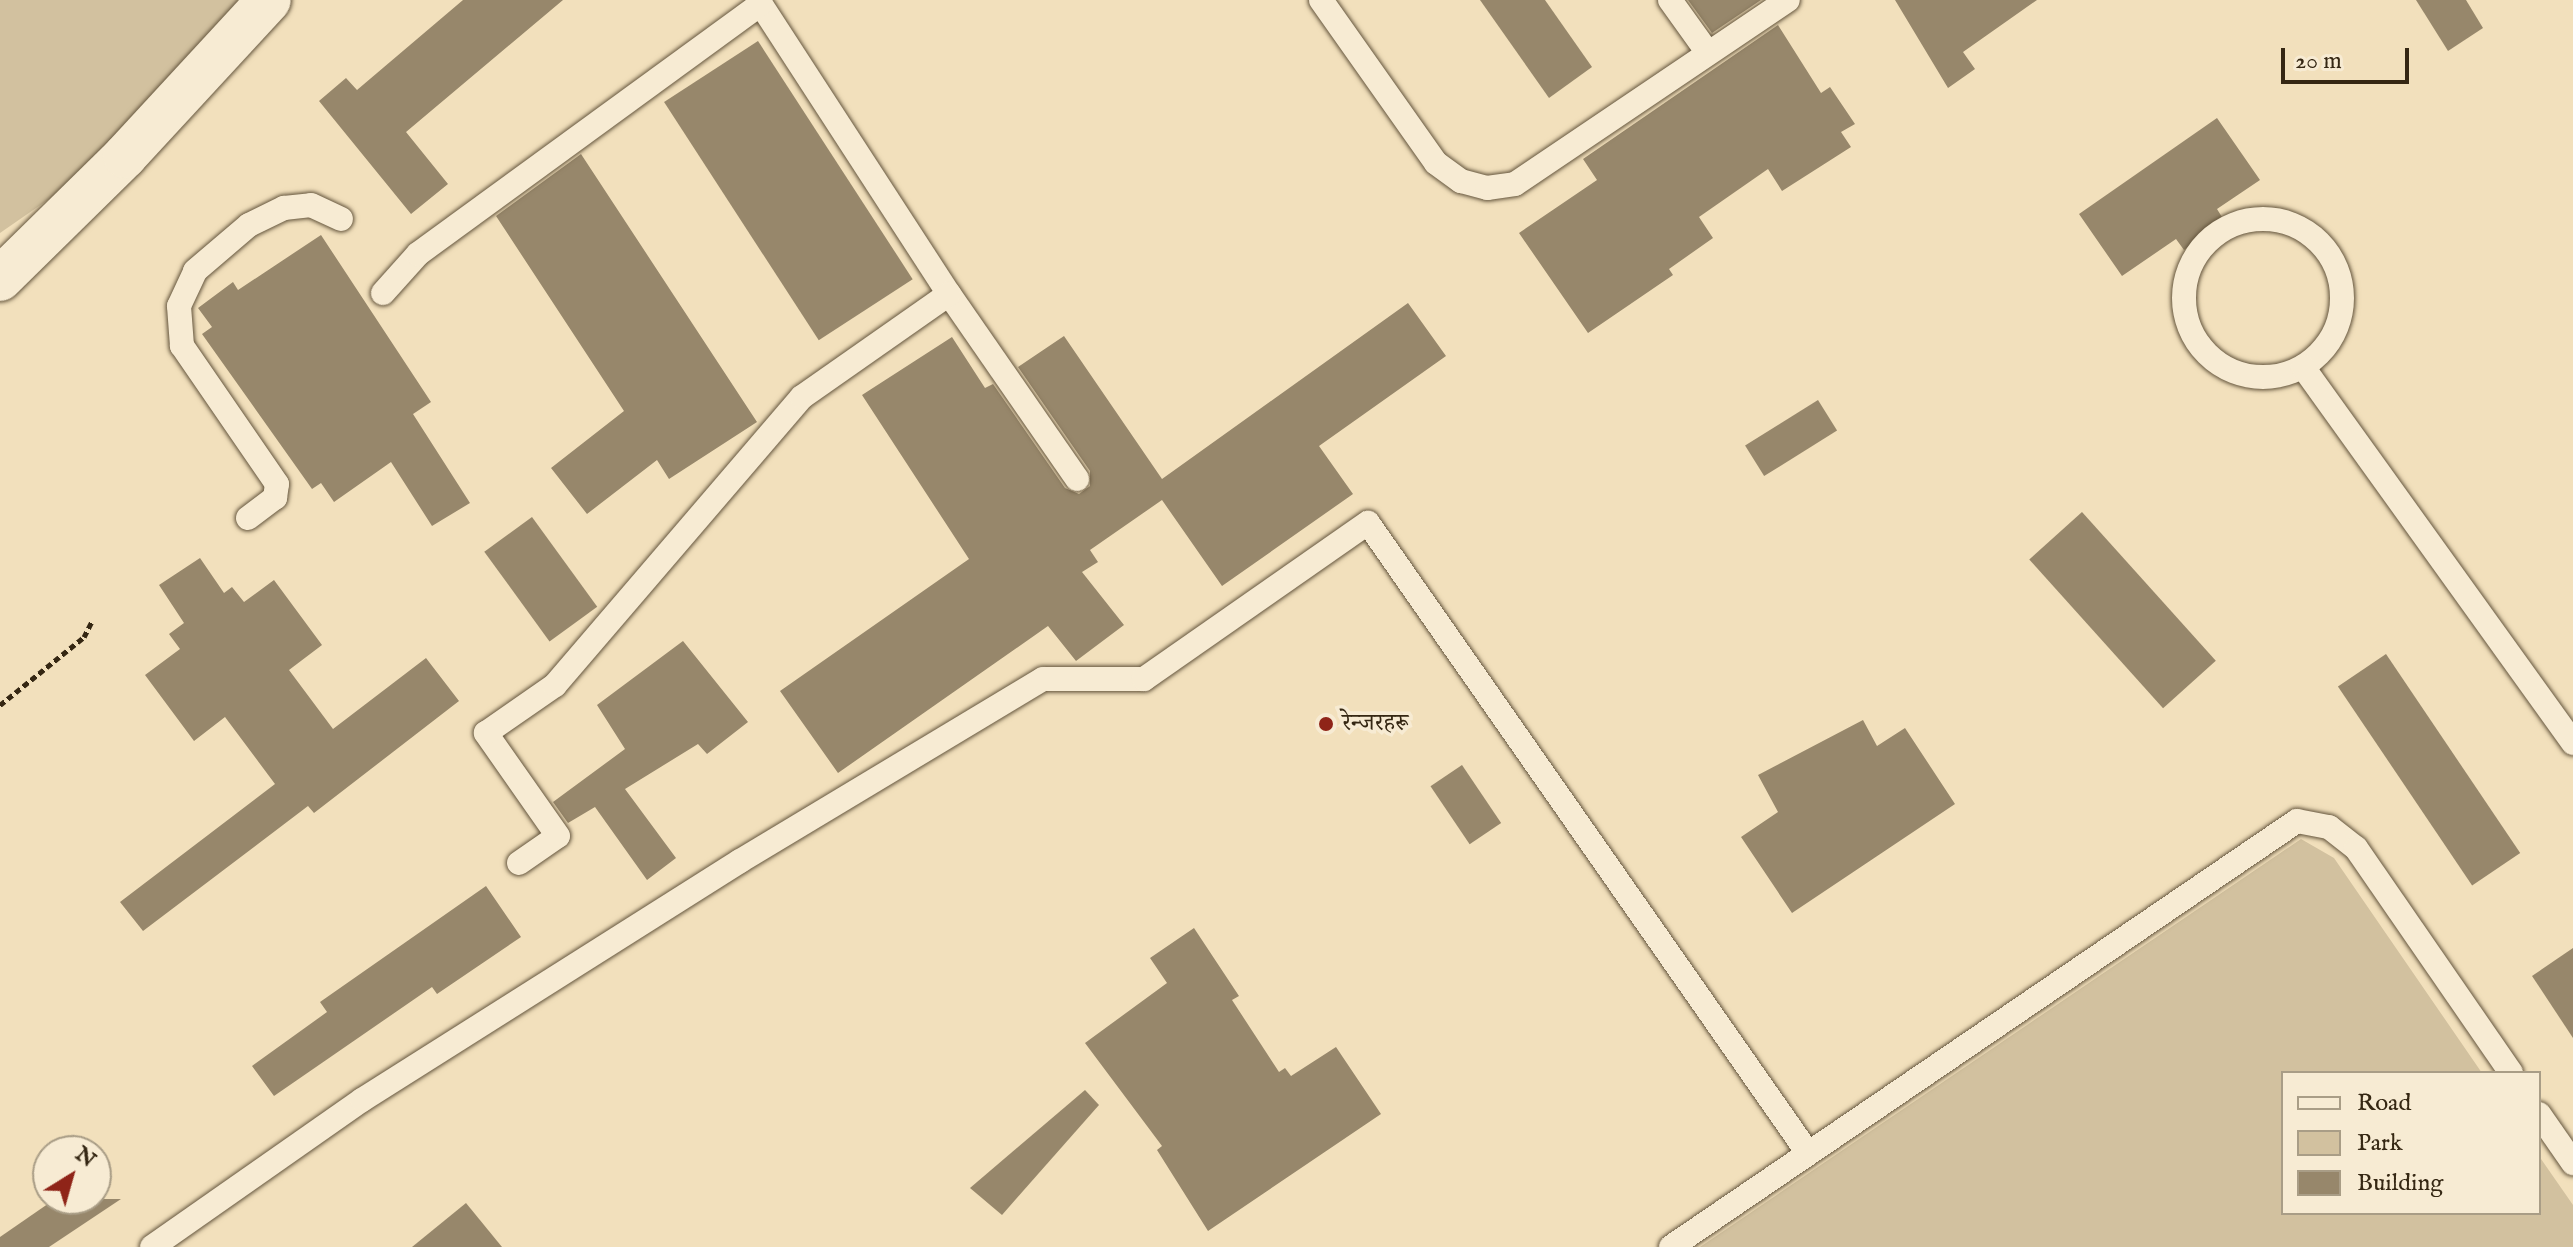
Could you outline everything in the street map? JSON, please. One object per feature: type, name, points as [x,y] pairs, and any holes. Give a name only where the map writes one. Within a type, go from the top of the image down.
[{"type":"street","points":[[0,279],[125,156],[269,0]]},
{"type":"lane","points":[[1321,0],[1436,163],[1461,181],[1487,188],[1515,184],[1788,0]]},
{"type":"lane","points":[[1670,0],[1708,53]]},
{"type":"lane","points":[[383,293],[418,254],[662,71],[760,2],[949,294],[1077,479]]},
{"type":"lane","points":[[248,518],[275,498],[277,484],[182,346],[179,306],[195,271],[249,225],[284,208],[311,205],[341,219]]},
{"type":"lane","points":[[2257,219],[2305,231],[2324,248],[2338,271],[2342,299],[2337,326],[2324,350],[2303,367],[2276,377],[2249,377],[2223,367],[2202,349],[2189,328],[2183,304],[2195,256],[2233,224],[2257,219]]},
{"type":"lane","points":[[519,863],[558,836],[486,733],[555,685],[802,397],[949,294]]},
{"type":"lane","points":[[2303,367],[2573,743]]},
{"type":"lane","points":[[152,1247],[389,1083],[740,861],[1043,679],[1144,679],[1368,523],[1808,1153]]},
{"type":"lane","points":[[1671,1247],[2297,821],[2329,827],[2356,848],[2510,1071]]},
{"type":"lane","points":[[2541,1117],[2573,1163]]},
{"type":"path","points":[[0,705],[84,637],[92,621]]},
{"type":"green space","points":[[0,0],[238,0],[178,73],[65,188],[0,233]]},
{"type":"green space","points":[[2301,839],[2334,858],[2481,1071],[2281,1071],[2281,1215],[2541,1215],[2541,1159],[2573,1205],[2573,1247],[1700,1247]]},
{"type":"building","points":[[463,0],[563,0],[406,132],[448,184],[411,214],[319,101],[346,78],[357,90]]},
{"type":"building","points":[[1480,0],[1545,0],[1592,67],[1549,98]]},
{"type":"building","points":[[1688,0],[1761,0],[1712,33]]},
{"type":"building","points":[[1895,0],[2037,0],[1963,52],[1975,69],[1948,88]]},
{"type":"building","points":[[2416,0],[2466,0],[2483,28],[2448,51]]},
{"type":"building","points":[[1778,25],[1821,93],[1830,87],[1855,124],[1841,132],[1851,147],[1782,191],[1768,169],[1699,217],[1713,238],[1669,269],[1673,275],[1588,333],[1519,233],[1597,180],[1583,159]]},
{"type":"building","points":[[758,41],[913,279],[819,340],[664,102]]},
{"type":"building","points":[[2217,118],[2260,180],[2217,209],[2225,222],[2184,250],[2176,239],[2122,276],[2079,214]]},
{"type":"building","points":[[581,154],[757,422],[669,479],[657,460],[587,514],[551,468],[624,411],[496,216]]},
{"type":"building","points":[[321,235],[431,402],[413,414],[470,503],[432,526],[391,462],[334,502],[321,483],[312,489],[202,334],[212,327],[198,308],[233,282],[238,290]]},
{"type":"building","points":[[1408,303],[1446,356],[1319,446],[1353,494],[1222,586],[1162,500],[1090,550],[1098,562],[1082,572],[1124,625],[1076,661],[1048,626],[838,773],[780,691],[969,559],[862,395],[952,337],[985,388],[993,384],[1065,488],[1079,494],[1090,486],[1090,471],[1018,367],[1064,336],[1162,479]]},
{"type":"building","points":[[1818,400],[1837,431],[1764,476],[1745,446]]},
{"type":"building","points":[[2082,512],[2216,661],[2163,708],[2029,560]]},
{"type":"building","points":[[532,517],[597,607],[550,641],[484,552]]},
{"type":"building","points":[[200,558],[224,593],[232,587],[244,602],[274,580],[322,645],[289,670],[333,729],[426,658],[459,701],[314,813],[308,806],[143,931],[120,902],[275,784],[225,717],[194,741],[145,675],[180,649],[169,634],[184,623],[159,585]]},
{"type":"building","points":[[683,641],[748,722],[707,754],[698,744],[625,789],[676,858],[647,880],[595,807],[568,823],[553,802],[625,749],[597,705]]},
{"type":"building","points":[[2386,654],[2520,853],[2472,885],[2338,686]]},
{"type":"building","points":[[1863,720],[1877,746],[1905,728],[1955,804],[1792,913],[1741,837],[1778,812],[1758,775]]},
{"type":"building","points":[[1462,765],[1501,823],[1470,844],[1430,786]]},
{"type":"building","points":[[486,886],[521,937],[437,994],[432,987],[274,1096],[252,1066],[327,1012],[320,1002]]},
{"type":"building","points":[[1194,928],[1239,996],[1232,1000],[1279,1072],[1285,1068],[1291,1076],[1336,1047],[1381,1114],[1208,1231],[1157,1150],[1162,1146],[1085,1043],[1167,983],[1150,958]]},
{"type":"building","points":[[2573,948],[2573,1038],[2532,976]]},
{"type":"building","points":[[1085,1090],[1099,1105],[1002,1215],[970,1188]]},
{"type":"building","points":[[466,1203],[502,1247],[412,1247]]},
{"type":"building","points":[[32,1215],[97,1215],[49,1247],[0,1247],[0,1237]]},
{"type":"place","name":"रेन्जरहरू","points":[[1326,724]]}]
